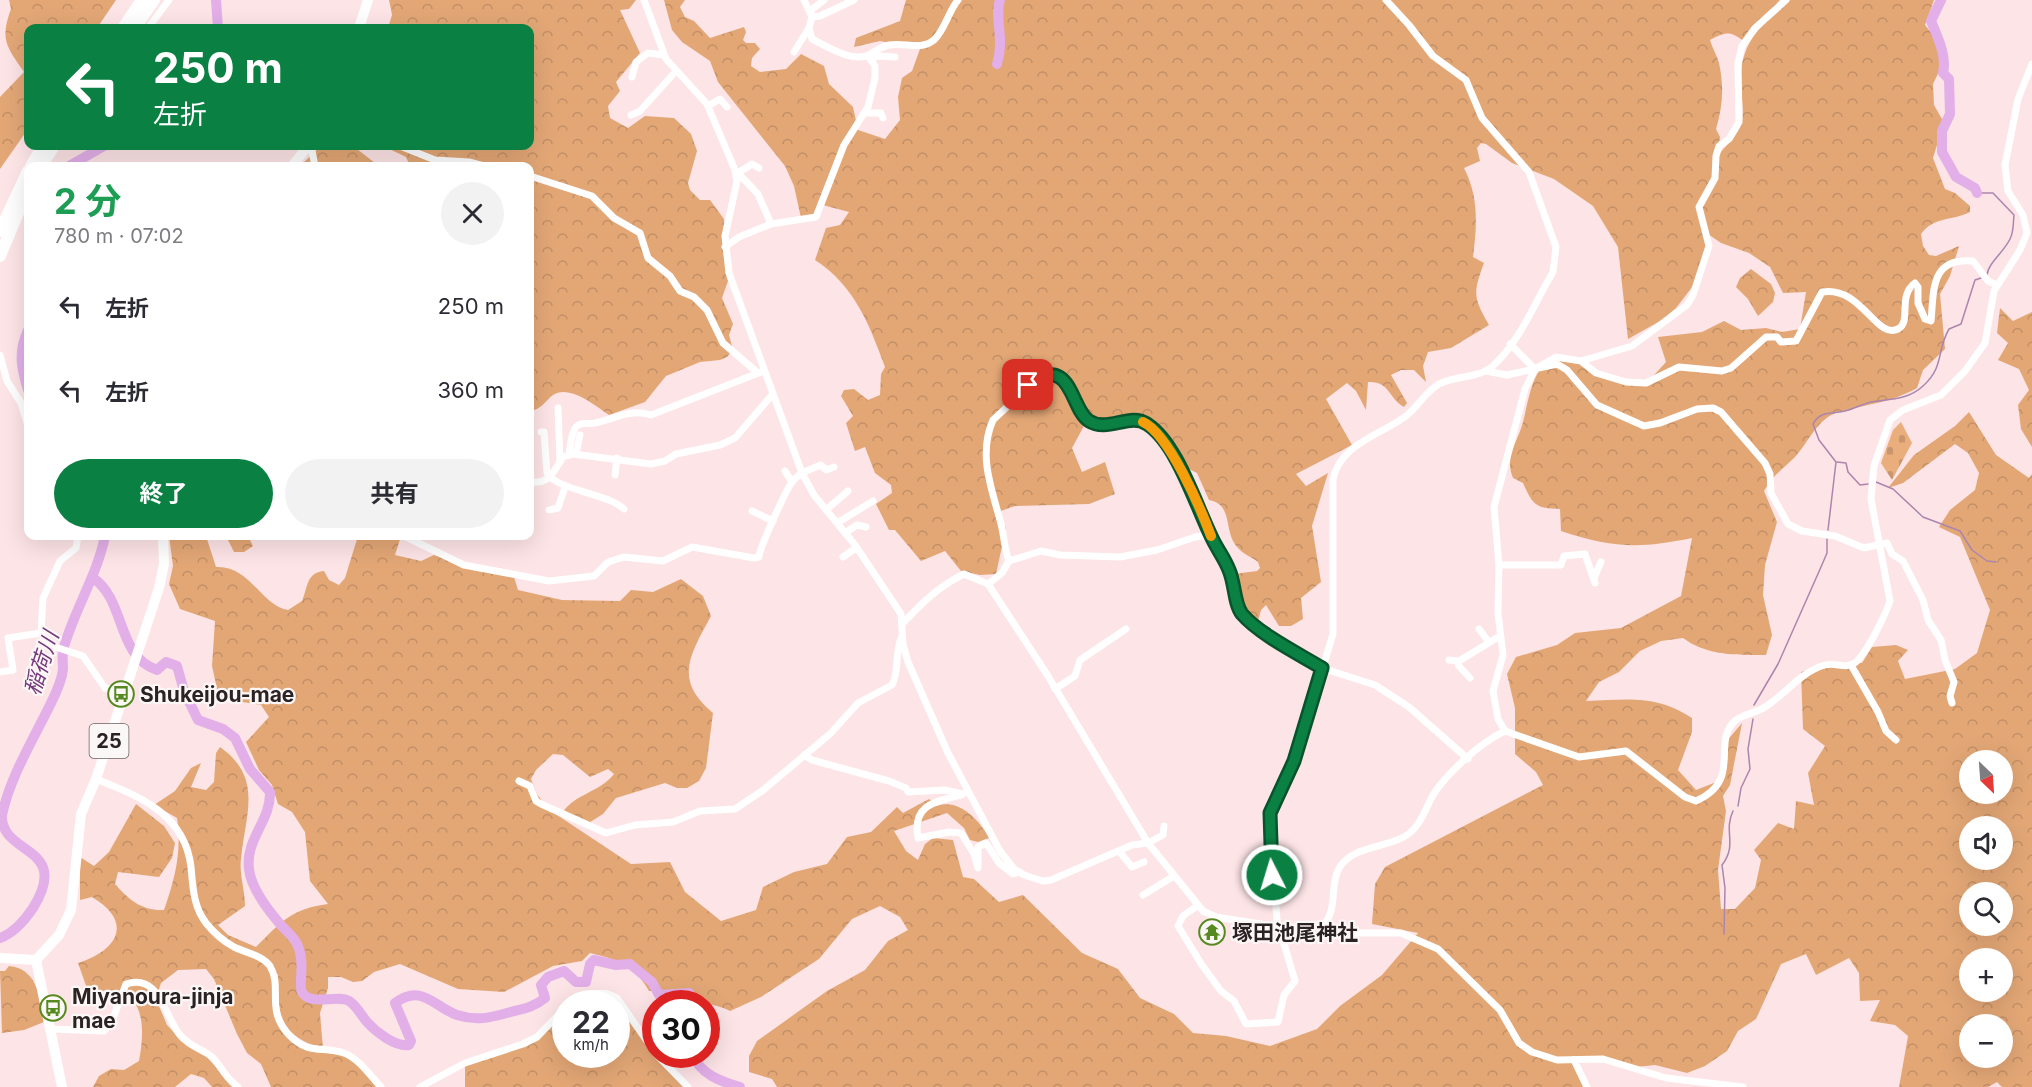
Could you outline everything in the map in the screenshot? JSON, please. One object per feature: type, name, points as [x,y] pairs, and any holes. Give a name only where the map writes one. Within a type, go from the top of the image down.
[{"type":"highway","points":[[126,24],[142,0]]},
{"type":"highway","points":[[138,24],[154,0]]},
{"type":"highway","points":[[0,231],[24,180]]},
{"type":"highway","points":[[0,256],[24,199]]},
{"type":"main road","points":[[360,24],[368,0]]},
{"type":"main road","points":[[296,162],[306,150]]},
{"type":"main road","name":"25","points":[[36,960],[59,935],[71,910],[79,823],[139,653],[163,574],[163,540]]},
{"type":"main road","points":[[0,958],[36,960],[62,1087]]},
{"type":"street","points":[[151,24],[169,0]]},
{"type":"street","points":[[644,0],[664,55],[708,106],[736,172],[737,182],[728,216],[725,248],[731,280],[802,473],[826,510],[897,607],[903,622],[908,662],[965,794],[1000,851],[1020,873],[1038,880],[1052,880],[1137,844],[1148,843],[1163,835],[1164,826]]},
{"type":"street","points":[[804,0],[811,14],[809,28],[812,39],[836,51],[869,58],[896,57]]},
{"type":"street","points":[[811,14],[824,0]]},
{"type":"street","points":[[811,14],[820,16],[854,0]]},
{"type":"street","points":[[869,58],[876,49],[890,45],[922,47],[932,42],[939,35],[950,9],[958,0]]},
{"type":"street","points":[[1386,0],[1433,56],[1466,80],[1482,118],[1521,162],[1533,183],[1556,248],[1557,257],[1553,272],[1510,344],[1486,371]]},
{"type":"street","points":[[1581,362],[1632,346],[1687,305],[1693,295],[1709,246],[1699,207],[1715,178],[1719,146],[1730,139],[1739,122],[1738,63],[1742,46],[1755,28],[1786,0]]},
{"type":"street","points":[[794,52],[809,28]]},
{"type":"street","points":[[632,77],[636,62],[648,53],[664,55]]},
{"type":"street","points":[[725,248],[739,237],[771,224],[816,217],[844,145],[864,113],[875,78],[875,66],[869,58]]},
{"type":"street","points":[[1997,285],[1988,281],[1973,261],[1956,262],[1945,269],[1935,280],[1931,291],[1931,321],[1925,319],[1918,303],[1918,287],[1915,283],[1904,298],[1903,323],[1899,328],[1889,330],[1875,323],[1864,307],[1848,294],[1822,292],[1818,296],[1800,337],[1796,340],[1781,342],[1772,336],[1766,337],[1731,368],[1722,371],[1679,367],[1646,383],[1626,382],[1596,373],[1581,362],[1556,357],[1535,369],[1525,389],[1494,507],[1503,656],[1493,691],[1498,719],[1504,731],[1579,757],[1626,751],[1685,797],[1696,801],[1710,794],[1718,786],[1724,770],[1727,731],[1737,719],[1763,709],[1788,687],[1824,665],[1851,665],[1862,654],[1890,602],[1877,544],[1871,481],[1886,427],[1903,410],[1941,395],[1971,364],[1988,335],[1991,302],[1997,285],[2020,250],[2026,233],[2023,215],[2008,190],[2005,165],[2018,99],[2032,64]]},
{"type":"street","points":[[631,115],[640,111],[676,71]]},
{"type":"street","points":[[708,106],[720,99],[728,107]]},
{"type":"street","points":[[864,113],[881,113],[883,118]]},
{"type":"street","points":[[410,150],[435,160],[469,162]]},
{"type":"street","points":[[736,172],[752,164],[759,168]]},
{"type":"street","points":[[736,172],[758,194],[771,224]]},
{"type":"street","points":[[534,177],[592,196],[614,218],[640,233],[648,258],[670,276],[680,291],[694,297],[707,310],[714,319],[723,343],[758,373]]},
{"type":"street","points":[[1510,344],[1535,369]]},
{"type":"street","points":[[0,355],[7,381],[21,403],[24,413]]},
{"type":"street","points":[[1197,906],[1180,921],[1180,930],[1221,991],[1234,1001],[1246,1024],[1278,1022],[1284,996],[1294,981],[1279,926],[1270,853],[1270,813],[1294,761],[1333,629],[1333,480],[1337,465],[1353,448],[1407,415],[1439,384],[1486,371],[1507,375],[1557,364],[1567,370],[1597,405],[1644,426],[1660,423],[1697,409],[1713,408],[1721,412],[1765,463],[1770,474],[1771,493],[1788,524],[1802,531],[1835,536],[1864,548],[1887,543],[1893,554],[1903,561],[1923,600],[1928,620],[1941,640],[1944,660],[1954,682],[1950,696],[1952,703]]},
{"type":"street","points":[[572,455],[574,429],[578,425],[595,423],[627,413],[638,412],[651,415],[766,370]]},
{"type":"street","points":[[1009,561],[987,471],[989,433],[993,420],[1028,385],[1044,377],[1058,378],[1066,382],[1080,412],[1089,421],[1104,425],[1137,420],[1148,424],[1183,471],[1210,535],[1230,571],[1241,613],[1274,640],[1322,668],[1383,690],[1409,707],[1468,759]]},
{"type":"street","points":[[550,479],[563,457],[572,455],[617,458],[651,464],[665,461],[676,454],[720,445],[735,438],[772,395]]},
{"type":"street","points":[[558,408],[560,462]]},
{"type":"street","points":[[541,432],[544,432],[547,473],[550,479],[565,487],[583,490],[624,509]]},
{"type":"street","points":[[572,455],[580,435]]},
{"type":"street","points":[[615,475],[617,458]]},
{"type":"street","points":[[412,540],[464,565],[549,581],[594,576],[609,562],[624,557],[663,561],[692,547],[738,556],[759,557],[792,482],[802,473],[821,465],[826,470],[834,467]]},
{"type":"street","points":[[785,471],[792,482]]},
{"type":"street","points":[[534,481],[550,479]]},
{"type":"street","points":[[549,510],[558,508],[565,487]]},
{"type":"street","points":[[826,510],[848,491]]},
{"type":"street","points":[[837,523],[873,501]]},
{"type":"street","points":[[752,511],[773,521]]},
{"type":"street","points":[[845,533],[857,525],[866,526]]},
{"type":"street","points":[[988,584],[1002,573],[1009,561],[1041,551],[1060,555],[1120,556],[1157,550],[1195,537],[1210,535]]},
{"type":"street","points":[[77,540],[76,548],[60,561],[43,598],[41,633],[49,645],[78,654],[92,665],[105,688],[126,691]]},
{"type":"street","points":[[843,556],[856,548]]},
{"type":"street","points":[[1498,565],[1561,566],[1564,555],[1585,554],[1595,580],[1602,562]]},
{"type":"street","points":[[903,622],[934,591],[964,574],[988,584],[1055,689],[1148,843],[1197,906],[1216,917],[1290,928],[1324,924],[1347,933],[1401,933],[1431,944],[1500,1010],[1524,1048],[1557,1060],[1603,1059],[1666,1078],[1743,1087]]},
{"type":"street","points":[[1055,689],[1075,676],[1080,660],[1126,629]]},
{"type":"street","points":[[1479,629],[1488,641]]},
{"type":"street","points":[[0,672],[13,670],[8,638],[41,633]]},
{"type":"street","points":[[519,781],[530,786],[536,801],[600,832],[611,833],[635,825],[673,822],[700,811],[735,809],[762,791],[830,734],[858,703],[892,685],[896,677],[896,649],[903,634]]},
{"type":"street","points":[[1449,660],[1459,661],[1488,641],[1500,636]]},
{"type":"street","points":[[1459,661],[1458,664],[1470,678]]},
{"type":"street","points":[[1851,665],[1886,730],[1896,740]]},
{"type":"street","points":[[1324,924],[1331,912],[1336,876],[1342,864],[1356,853],[1396,842],[1412,831],[1419,824],[1441,783],[1504,731]]},
{"type":"street","points":[[804,755],[808,759],[834,764],[857,774],[889,781],[906,788],[908,792],[945,790],[965,794]]},
{"type":"street","points":[[96,779],[140,797],[178,828],[187,847],[195,901],[204,921],[221,939],[266,961],[274,976],[275,1012],[289,1035],[314,1051],[344,1053],[355,1060],[381,1087]]},
{"type":"street","points":[[965,794],[923,810],[916,822],[918,838],[949,832],[961,833],[974,855],[978,868],[978,847],[986,843],[999,863],[1013,874],[1020,873]]},
{"type":"street","points":[[1119,851],[1132,867],[1144,862]]},
{"type":"street","points":[[1143,895],[1174,876]]},
{"type":"street","points":[[51,1029],[104,1031],[112,1021],[126,984],[133,982],[150,985],[156,991],[179,1034],[214,1058],[226,1078],[238,1087]]},
{"type":"street","points":[[630,1017],[642,1034]]},
{"type":"street","points":[[420,1087],[465,1063],[523,1044],[537,1037],[552,1021]]},
{"type":"street","points":[[1574,1060],[1587,1087]]},
{"type":"street","points":[[670,1068],[688,1087]]},
{"type":"green space","points":[[9,0],[116,0],[100,24],[24,24],[24,72],[7,42],[6,28],[11,9]]},
{"type":"green space","points":[[389,0],[636,0],[629,9],[620,10],[640,53],[616,82],[620,91],[608,106],[610,118],[628,128],[645,116],[674,118],[691,134],[697,151],[688,183],[690,190],[700,200],[710,200],[724,219],[723,250],[728,281],[722,298],[733,324],[729,335],[733,350],[727,357],[700,362],[666,376],[645,402],[609,415],[590,402],[567,392],[553,395],[534,410],[534,162],[408,162],[406,157],[391,150],[534,150],[534,24],[389,24],[392,15]]},
{"type":"green space","points":[[664,0],[685,0],[680,7],[685,17],[694,21],[710,38],[744,27],[746,32],[743,40],[746,43],[755,43],[760,49],[752,58],[751,66],[760,72],[786,69],[801,54],[824,66],[829,84],[853,107],[858,130],[885,139],[900,120],[898,97],[902,78],[912,71],[920,49],[880,41],[854,47],[856,38],[900,21],[906,0],[1780,0],[1742,40],[1726,34],[1710,40],[1719,63],[1722,80],[1721,104],[1716,129],[1720,137],[1717,157],[1742,123],[1741,74],[1743,60],[1752,38],[1768,19],[1790,0],[1934,0],[1925,25],[1934,36],[1942,40],[1946,57],[1933,84],[1934,105],[1946,126],[1945,136],[1937,145],[1933,158],[1945,189],[1955,193],[1970,206],[1970,212],[1932,224],[1921,234],[1923,246],[1929,255],[1936,256],[1959,246],[1950,276],[1940,294],[1945,349],[1923,370],[1917,388],[1888,400],[1839,412],[1825,419],[1764,491],[1777,522],[1765,565],[1763,595],[1772,635],[1766,655],[1712,651],[1683,638],[1661,641],[1640,651],[1619,672],[1599,682],[1586,701],[1640,700],[1653,702],[1678,710],[1692,718],[1692,732],[1678,770],[1696,790],[1719,781],[1725,743],[1742,723],[1730,785],[1723,796],[1726,811],[1718,870],[1721,909],[1735,909],[1755,888],[1761,860],[1754,850],[1778,823],[1794,829],[1796,801],[1814,805],[1808,773],[1825,746],[1803,729],[1801,672],[1833,662],[1862,663],[1872,647],[1896,645],[1908,650],[1898,661],[1905,679],[1955,669],[1977,653],[1990,610],[1960,537],[1939,527],[1950,510],[1975,490],[1979,473],[1968,453],[1955,444],[1903,483],[1888,488],[1914,455],[1955,426],[1969,412],[1996,455],[2029,478],[2032,474],[2032,1087],[2002,1087],[1997,1082],[1988,1087],[1899,1087],[1908,1036],[1895,1025],[1870,1021],[1880,1000],[1860,1001],[1859,973],[1849,958],[1816,975],[1806,954],[1781,964],[1756,1019],[1738,1031],[1727,1051],[1705,1066],[1687,1073],[1655,1065],[1636,1067],[1578,1057],[1585,1087],[777,1087],[772,1079],[749,1072],[749,1056],[757,1041],[827,991],[865,970],[888,941],[908,930],[900,917],[880,906],[852,919],[819,959],[761,997],[730,1011],[720,1007],[720,990],[648,990],[637,974],[625,964],[590,953],[582,961],[553,966],[504,992],[458,989],[400,964],[374,972],[362,981],[353,982],[341,977],[328,977],[328,988],[320,1013],[323,1049],[298,1037],[284,1022],[280,1012],[278,974],[272,976],[274,1015],[306,1050],[343,1055],[355,1062],[376,1087],[271,1087],[261,1064],[247,1053],[214,979],[206,969],[178,970],[161,983],[156,999],[167,1025],[187,1046],[205,1055],[234,1087],[212,1087],[204,1078],[191,1074],[175,1087],[93,1087],[99,1076],[111,1069],[124,1070],[139,1061],[142,1031],[137,1006],[130,997],[120,992],[107,991],[89,994],[78,963],[103,951],[116,934],[117,925],[105,906],[92,897],[80,900],[80,857],[94,866],[109,852],[136,804],[164,826],[175,843],[172,858],[159,877],[118,872],[115,884],[137,903],[149,909],[164,910],[176,865],[179,842],[177,818],[154,805],[175,791],[191,768],[201,763],[191,787],[206,790],[214,782],[216,753],[220,747],[234,759],[242,771],[247,784],[248,812],[241,865],[245,906],[218,925],[228,935],[256,947],[273,930],[296,913],[328,904],[310,881],[305,832],[292,812],[278,804],[272,785],[259,770],[246,742],[269,717],[261,705],[219,698],[212,666],[215,621],[180,609],[169,584],[173,566],[170,540],[207,540],[216,567],[238,572],[270,601],[288,610],[302,601],[308,582],[318,572],[324,571],[329,580],[339,585],[345,578],[357,540],[400,540],[395,555],[421,561],[434,555],[514,577],[518,590],[562,600],[620,601],[631,590],[653,592],[681,579],[703,596],[711,616],[697,643],[689,667],[689,678],[693,689],[713,713],[706,768],[699,781],[687,788],[677,788],[665,783],[616,798],[603,814],[587,824],[563,812],[574,801],[602,785],[614,774],[608,769],[590,777],[563,755],[553,754],[536,770],[531,779],[537,794],[548,809],[631,864],[670,862],[685,892],[721,921],[756,910],[763,887],[794,872],[827,864],[847,837],[871,832],[897,807],[903,813],[929,799],[937,806],[953,805],[974,818],[989,838],[978,842],[970,840],[964,828],[947,813],[894,831],[906,851],[918,860],[925,844],[933,838],[953,840],[963,877],[974,879],[999,902],[1023,895],[1082,953],[1118,969],[1140,998],[1174,1014],[1193,1033],[1226,1036],[1270,1046],[1317,1029],[1340,1006],[1382,975],[1418,933],[1372,924],[1375,884],[1385,867],[1543,785],[1536,772],[1515,754],[1515,708],[1507,674],[1516,657],[1557,645],[1575,633],[1621,628],[1681,596],[1692,538],[1656,544],[1626,545],[1596,541],[1561,531],[1560,509],[1545,508],[1536,504],[1523,483],[1513,478],[1511,456],[1538,373],[1554,359],[1566,359],[1581,364],[1596,375],[1645,385],[1666,362],[1658,337],[1702,332],[1724,321],[1741,330],[1766,328],[1782,332],[1800,329],[1806,292],[1783,293],[1770,267],[1749,253],[1721,243],[1705,232],[1709,257],[1703,273],[1676,308],[1662,320],[1628,339],[1618,247],[1593,206],[1554,179],[1512,163],[1486,144],[1481,143],[1477,148],[1480,161],[1464,168],[1469,179],[1476,211],[1473,257],[1484,263],[1476,295],[1489,325],[1451,348],[1428,352],[1423,366],[1426,382],[1414,370],[1401,370],[1391,375],[1407,403],[1404,407],[1385,387],[1375,382],[1368,382],[1366,410],[1356,391],[1347,383],[1326,399],[1352,445],[1296,474],[1306,486],[1328,473],[1312,526],[1321,582],[1301,598],[1303,619],[1291,626],[1279,626],[1266,605],[1261,610],[1258,621],[1243,606],[1234,574],[1257,571],[1260,568],[1258,562],[1235,545],[1224,511],[1216,502],[1209,500],[1197,473],[1185,467],[1153,423],[1133,416],[1085,424],[1072,448],[1082,472],[1105,462],[1115,494],[1089,504],[1015,506],[998,512],[1006,528],[996,574],[980,575],[961,571],[945,551],[921,561],[895,530],[889,530],[876,504],[892,493],[891,485],[875,473],[865,447],[855,451],[846,423],[853,416],[841,396],[844,390],[854,389],[868,400],[880,395],[881,374],[885,367],[873,336],[851,294],[829,270],[815,260],[826,228],[840,225],[849,212],[819,204],[813,215],[801,218],[794,186],[785,166],[718,82],[710,61],[682,42],[672,30]]},
{"type":"green space","points":[[24,72],[24,135],[0,169],[0,97]]},
{"type":"green space","points":[[317,150],[358,150],[374,162],[304,162]]},
{"type":"green space","points":[[1751,269],[1771,284],[1775,293],[1773,302],[1758,316],[1748,299],[1736,287],[1740,278]]},
{"type":"green space","points":[[2000,308],[2013,321],[2032,312],[2032,447],[2021,429],[2018,405],[2029,390],[2019,369],[1998,360],[2008,343],[1997,333]]},
{"type":"green space","points":[[1901,422],[1912,443],[1892,480],[1881,463],[1893,430]]},
{"type":"green space","points":[[228,540],[250,540],[253,546],[244,552],[234,552]]},
{"type":"green space","points":[[9,966],[19,968],[32,979],[39,995],[44,1022],[24,1030],[2,1033],[0,971],[5,971]]},
{"type":"green space","points":[[630,1022],[642,1038],[642,1068],[665,1068],[684,1087],[465,1087],[465,1066],[531,1043],[552,1023],[552,1068],[630,1068]]},
{"type":"waterway","points":[[216,0],[218,24]]},
{"type":"waterway","points":[[997,64],[1000,46],[998,14],[1000,0]]},
{"type":"waterway","points":[[1941,0],[1931,21],[1943,54],[1943,73],[1949,79],[1950,114],[1942,131],[1942,152],[1956,177],[1975,188],[1977,193]]},
{"type":"waterway","points":[[76,162],[97,150]]},
{"type":"waterway","points":[[1977,193],[1993,193],[2014,215],[2011,236],[1990,266],[1987,275]]},
{"type":"waterway","points":[[1828,530],[1836,462],[1819,440],[1813,424],[1819,416],[1845,411],[1871,402],[1905,396],[1923,386],[1935,372],[1949,329],[1961,324],[1975,280],[1981,278]]},
{"type":"waterway","points":[[24,342],[22,360],[24,374]]},
{"type":"waterway","points":[[1837,462],[1846,463],[1848,472],[1860,485],[1868,484]]},
{"type":"waterway","points":[[1876,482],[1893,489],[1923,517],[1960,531],[1972,550],[1987,561],[1996,562]]},
{"type":"waterway","points":[[1754,705],[1778,664],[1821,567],[1827,553],[1827,539]]},
{"type":"waterway","name":"稲荷川","points":[[0,938],[19,926],[33,908],[43,888],[44,873],[40,862],[11,838],[4,828],[2,815],[17,772],[61,678],[63,650],[97,565],[104,540]]},
{"type":"waterway","points":[[93,578],[104,588],[111,600],[134,653],[144,663],[157,670],[166,662],[177,666],[184,691],[198,720],[223,729],[235,738],[250,769],[270,792],[267,812],[251,848],[250,876],[261,898],[297,944],[301,958],[301,989],[306,996],[317,1000],[344,999],[349,1001],[375,1030],[398,1044],[409,1045],[411,1041],[395,1003],[404,997],[413,995],[428,998],[464,1017],[494,1016],[536,1004],[545,998],[541,985],[548,977],[564,971],[576,982],[586,982],[590,964],[594,960],[616,965],[630,964],[652,982],[656,990]]},
{"type":"waterway","points":[[1738,806],[1741,788],[1750,769],[1748,749],[1753,719]]},
{"type":"waterway","points":[[1724,934],[1725,888],[1722,865],[1729,851],[1729,825],[1733,811]]},
{"type":"waterway","points":[[701,1068],[719,1080],[740,1087]]},
{"type":"slow traffic","points":[[1143,422],[1157,433],[1179,463],[1211,536]]},
{"type":"place","name":"Shukeijou-mae","points":[[121,694]]},
{"type":"place","name":"塚田池尾神社","points":[[1212,932]]},
{"type":"place","name":"Miyanoura-jinja mae","points":[[53,1008]]},
{"type":"route","points":[[1028,385],[1044,377],[1058,378],[1066,382],[1080,412],[1096,424],[1137,420],[1148,424],[1157,433],[1183,471],[1186,483],[1210,535],[1230,571],[1241,613],[1274,640],[1322,668],[1294,761],[1270,813],[1272,875]]}]
